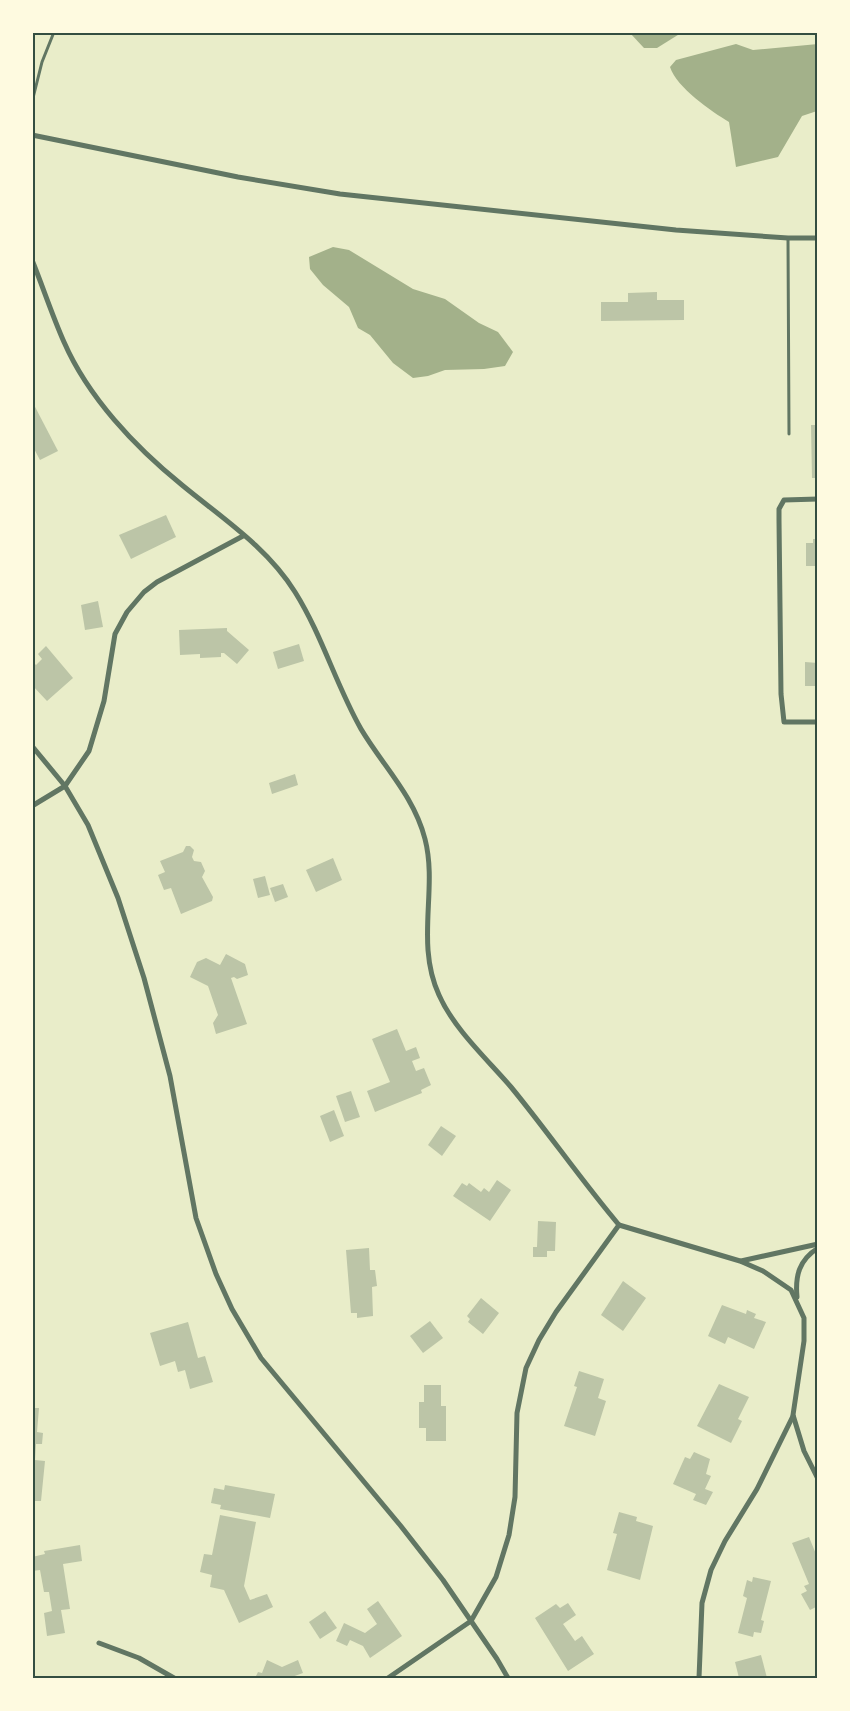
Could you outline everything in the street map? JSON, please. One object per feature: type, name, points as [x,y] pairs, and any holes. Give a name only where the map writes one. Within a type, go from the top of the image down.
[{"type":"street","points":[[32,136],[238,177],[340,194],[676,230],[788,238],[818,238]]},
{"type":"street","points":[[32,260],[64,343],[80,373],[111,416],[161,466],[243,536],[265,552],[295,591],[362,729],[398,782],[418,816],[426,842],[428,863],[428,953],[439,995],[463,1032],[568,1158],[618,1225],[740,1261],[763,1271],[783,1283],[791,1290],[797,1300],[804,1318],[804,1341],[793,1415],[757,1489],[725,1541],[711,1570],[702,1603],[698,1678]]},
{"type":"street","points":[[818,499],[787,499],[784,500],[779,509],[781,694],[784,722],[818,722]]},
{"type":"street","points":[[32,806],[65,786],[89,751],[104,701],[112,644],[127,612],[144,592],[157,582],[243,536]]},
{"type":"street","points":[[32,746],[65,786],[88,825],[104,861],[144,978],[170,1076],[196,1218],[216,1274],[232,1309],[261,1358],[400,1525],[443,1580],[508,1678]]},
{"type":"street","points":[[388,1678],[471,1621],[496,1577],[509,1535],[515,1497],[517,1413],[526,1368],[539,1340],[556,1312],[618,1225]]},
{"type":"street","points":[[740,1261],[818,1246]]},
{"type":"street","points":[[797,1300],[796,1283],[800,1266],[818,1246]]},
{"type":"street","points":[[793,1415],[804,1451],[818,1479]]},
{"type":"street","points":[[99,1643],[139,1658],[174,1678]]},
{"type":"lane","points":[[32,102],[42,62],[54,32]]},
{"type":"lane","points":[[788,238],[789,434]]},
{"type":"shaded area","points":[[630,33],[681,33],[657,48],[644,48]]},
{"type":"shaded area","points":[[736,44],[753,50],[818,44],[817,111],[802,116],[778,157],[736,167],[729,122],[687,91],[670,67],[676,60]]},
{"type":"shaded area","points":[[333,247],[349,250],[413,289],[445,299],[479,323],[498,332],[513,352],[505,366],[484,369],[445,370],[428,376],[413,378],[393,363],[370,335],[358,328],[349,307],[323,285],[310,269],[309,257]]},
{"type":"building","points":[[657,292],[657,300],[684,300],[684,320],[601,321],[601,302],[628,302],[628,293]]},
{"type":"building","points":[[32,401],[58,451],[40,460],[32,445]]},
{"type":"building","points":[[811,425],[818,425],[818,478],[812,478]]},
{"type":"building","points":[[166,515],[176,537],[131,559],[119,535]]},
{"type":"building","points":[[813,539],[818,539],[818,566],[806,566],[806,543],[813,543]]},
{"type":"building","points":[[98,601],[103,627],[85,630],[81,605]]},
{"type":"building","points":[[227,628],[227,631],[249,650],[237,664],[224,653],[221,653],[221,657],[200,658],[200,654],[180,655],[179,630]]},
{"type":"building","points":[[299,644],[304,661],[278,669],[273,652]]},
{"type":"building","points":[[46,646],[73,678],[47,701],[32,685],[32,661],[36,665],[42,659],[38,654]]},
{"type":"building","points":[[805,662],[818,663],[818,686],[805,686]]},
{"type":"building","points":[[295,774],[298,785],[272,794],[269,783]]},
{"type":"building","points":[[186,846],[190,846],[194,850],[192,857],[194,861],[201,862],[205,871],[202,877],[213,897],[212,901],[181,914],[171,888],[164,890],[158,875],[165,872],[160,861],[183,852]]},
{"type":"building","points":[[333,858],[342,880],[316,892],[306,870]]},
{"type":"building","points":[[265,876],[270,895],[258,898],[253,879]]},
{"type":"building","points":[[283,884],[288,897],[275,902],[270,888]]},
{"type":"building","points":[[226,954],[245,964],[248,975],[237,979],[231,978],[247,1024],[216,1034],[213,1023],[218,1015],[208,986],[190,977],[197,962],[206,958],[220,965]]},
{"type":"building","points":[[397,1029],[406,1051],[416,1047],[420,1058],[412,1061],[416,1071],[424,1068],[431,1085],[421,1090],[422,1093],[375,1112],[367,1091],[390,1082],[372,1039]]},
{"type":"building","points":[[351,1091],[360,1117],[345,1122],[336,1096]]},
{"type":"building","points":[[334,1110],[344,1136],[330,1142],[320,1116]]},
{"type":"building","points":[[441,1126],[456,1136],[442,1156],[428,1145]]},
{"type":"building","points":[[497,1180],[511,1190],[490,1221],[453,1196],[462,1183],[467,1186],[469,1183],[481,1192],[484,1188],[489,1192]]},
{"type":"building","points":[[538,1221],[556,1222],[555,1251],[547,1251],[547,1257],[533,1257],[533,1247],[537,1247]]},
{"type":"building","points":[[369,1248],[370,1270],[375,1270],[377,1286],[372,1287],[373,1316],[357,1318],[357,1313],[351,1313],[346,1250]]},
{"type":"building","points":[[623,1281],[646,1298],[623,1331],[601,1315]]},
{"type":"building","points":[[481,1298],[499,1313],[483,1334],[468,1322],[470,1319],[467,1316]]},
{"type":"building","points":[[722,1305],[746,1314],[747,1310],[756,1314],[754,1318],[766,1322],[754,1349],[728,1337],[725,1344],[708,1336]]},
{"type":"building","points":[[430,1321],[443,1338],[423,1353],[410,1336]]},
{"type":"building","points":[[188,1322],[198,1358],[205,1356],[213,1382],[190,1389],[185,1370],[178,1372],[175,1361],[160,1366],[150,1333]]},
{"type":"building","points":[[579,1371],[604,1379],[598,1398],[606,1401],[595,1436],[564,1426],[577,1387],[574,1386]]},
{"type":"building","points":[[719,1384],[749,1397],[738,1419],[742,1421],[731,1443],[697,1426]]},
{"type":"building","points":[[424,1385],[441,1385],[441,1406],[446,1406],[446,1441],[426,1441],[426,1428],[419,1428],[419,1402],[424,1402]]},
{"type":"building","points":[[32,1408],[39,1408],[37,1432],[43,1433],[42,1444],[36,1444],[35,1460],[45,1461],[41,1501],[32,1501]]},
{"type":"building","points":[[694,1452],[710,1459],[706,1474],[711,1476],[705,1489],[713,1492],[706,1505],[693,1500],[696,1494],[673,1484],[685,1457],[690,1459]]},
{"type":"building","points":[[225,1485],[275,1494],[270,1518],[220,1509],[221,1505],[211,1503],[214,1488],[224,1490]]},
{"type":"building","points":[[619,1512],[637,1517],[636,1521],[653,1526],[640,1580],[607,1570],[617,1534],[613,1533]]},
{"type":"building","points":[[220,1515],[256,1522],[244,1586],[250,1600],[267,1594],[273,1607],[239,1623],[224,1590],[210,1587],[212,1575],[200,1572],[204,1554],[212,1555]]},
{"type":"building","points":[[809,1537],[818,1559],[818,1606],[810,1610],[801,1594],[807,1591],[804,1586],[809,1584],[792,1543]]},
{"type":"building","points":[[80,1545],[82,1561],[63,1564],[70,1609],[61,1610],[65,1633],[47,1636],[44,1613],[52,1611],[49,1592],[44,1592],[40,1570],[32,1571],[32,1557],[45,1554],[44,1551]]},
{"type":"building","points":[[753,1577],[771,1581],[761,1620],[764,1621],[761,1633],[754,1632],[753,1637],[738,1633],[747,1598],[743,1596],[747,1580],[752,1582]]},
{"type":"building","points":[[378,1601],[402,1636],[370,1658],[363,1646],[350,1640],[347,1646],[336,1641],[344,1623],[365,1633],[377,1624],[367,1609]]},
{"type":"building","points":[[568,1603],[576,1615],[563,1624],[575,1641],[582,1636],[594,1654],[568,1671],[535,1618],[556,1604],[560,1608]]},
{"type":"building","points":[[325,1611],[337,1628],[320,1639],[309,1622]]},
{"type":"building","points":[[761,1655],[767,1678],[739,1678],[735,1662]]},
{"type":"building","points":[[267,1660],[282,1667],[298,1660],[303,1673],[289,1678],[255,1678],[258,1672],[262,1673]]}]
